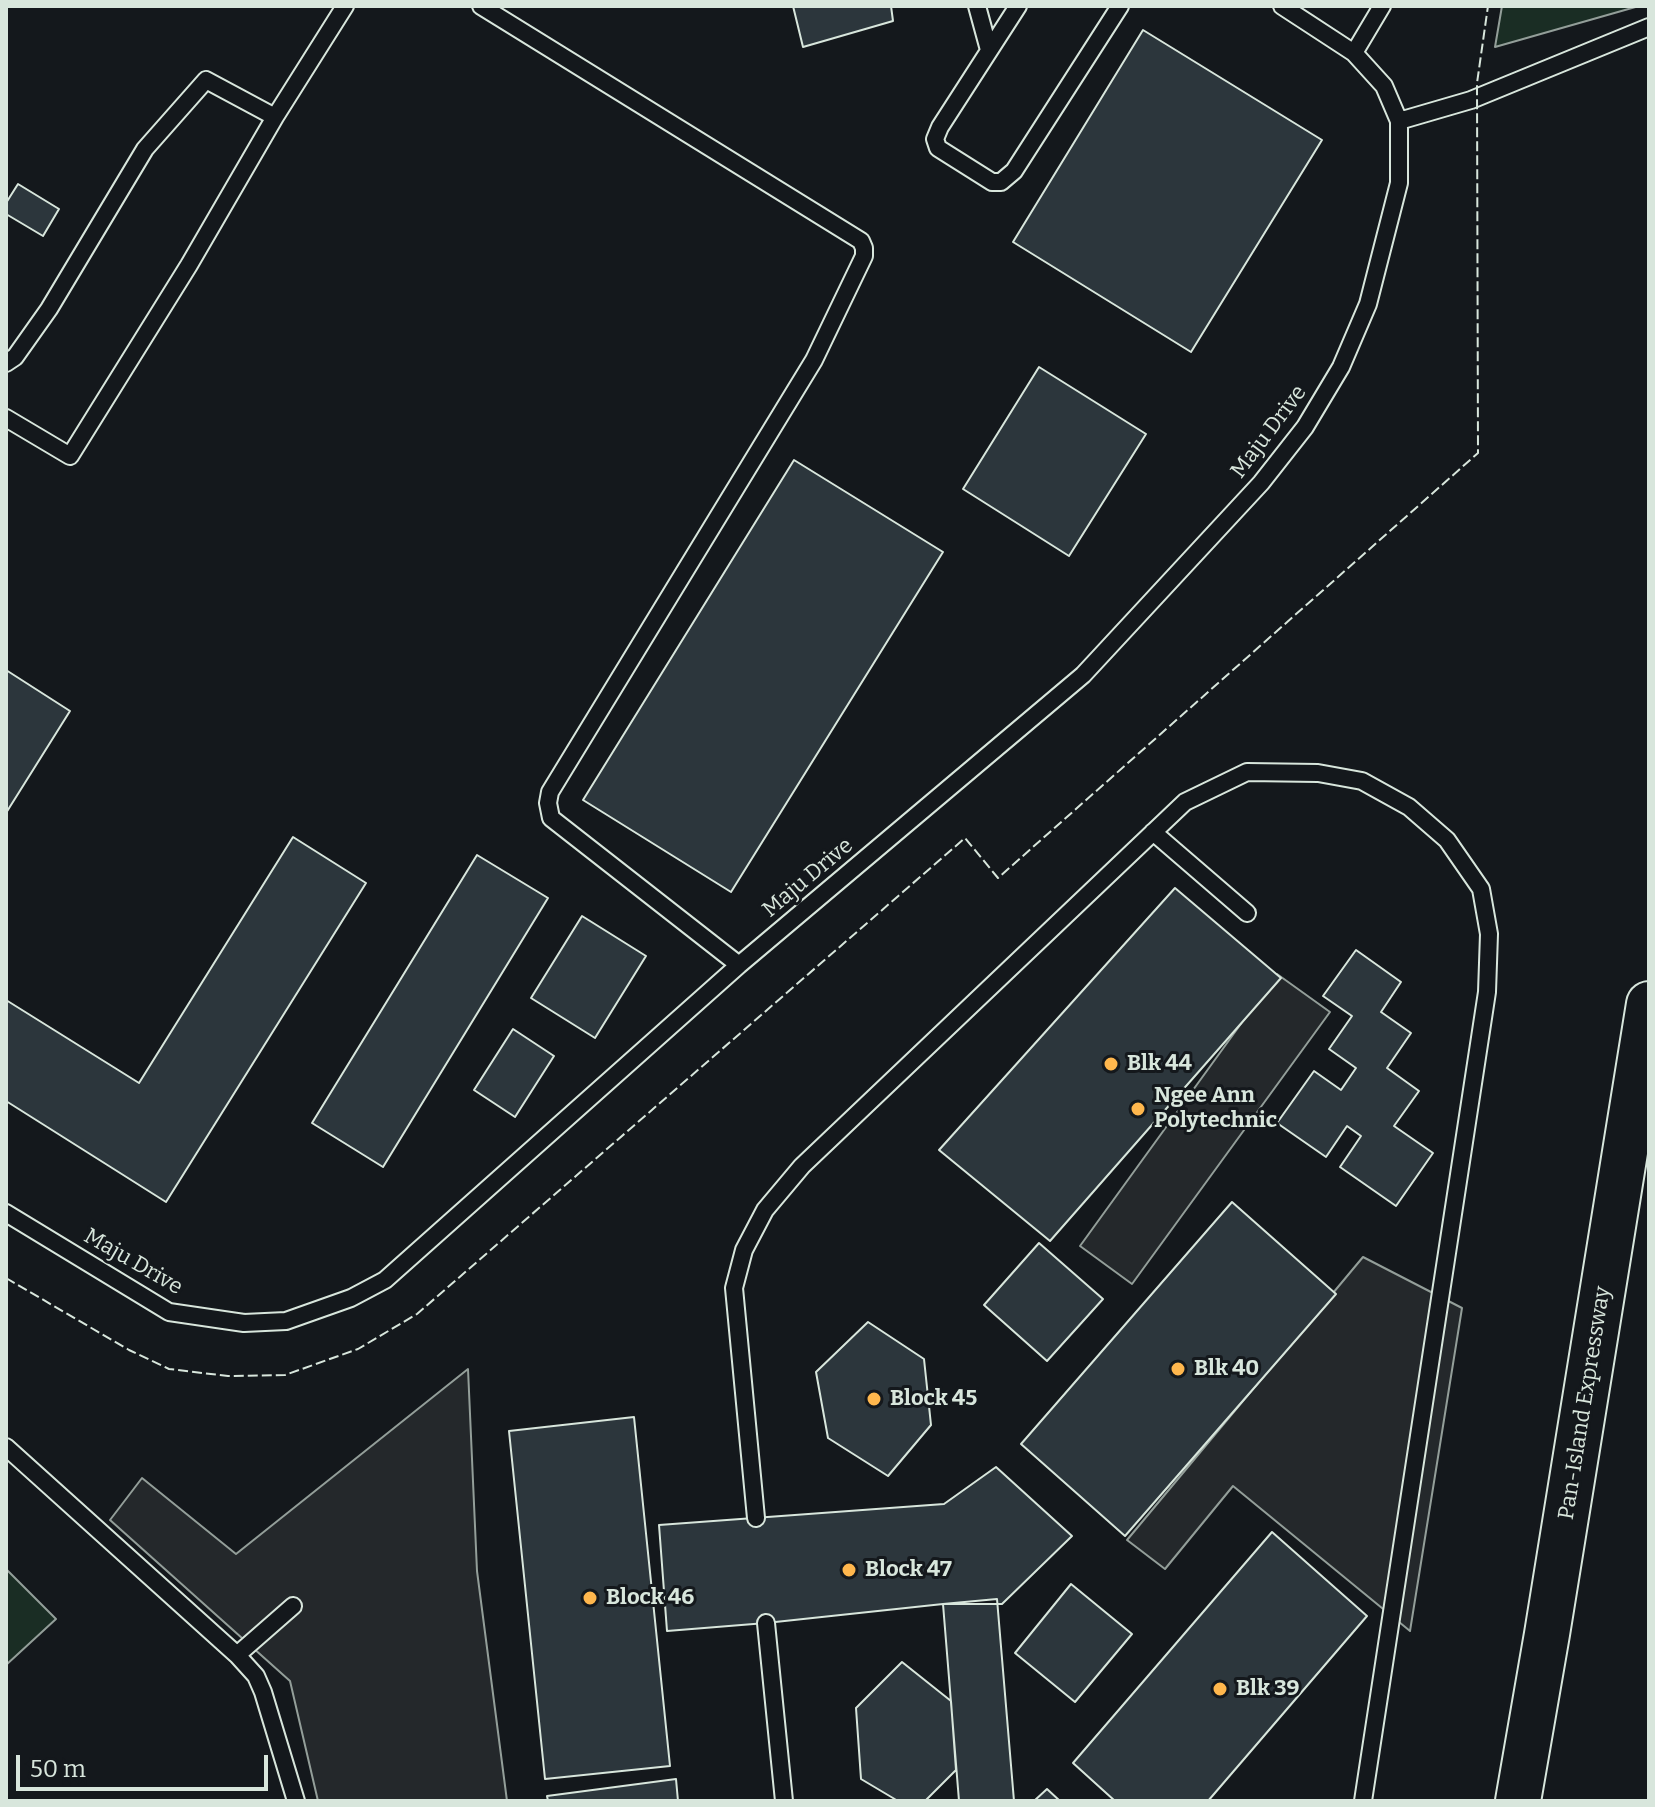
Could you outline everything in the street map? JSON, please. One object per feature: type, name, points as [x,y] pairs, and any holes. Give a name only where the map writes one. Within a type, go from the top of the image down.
[{"type":"highway","name":"Pan-Island Expressway","points":[[1518,1801],[1553,1603],[1649,1004]]},
{"type":"lane","points":[[6,418],[70,456],[345,6]]},
{"type":"lane","points":[[481,6],[795,199],[861,241],[864,248],[864,256],[814,360],[550,792],[548,803],[551,818],[739,965]]},
{"type":"lane","points":[[977,6],[989,50]]},
{"type":"lane","points":[[1018,6],[935,139],[938,148],[992,182],[1001,182],[1014,171],[1120,6]]},
{"type":"lane","name":"Maju Drive","points":[[6,1213],[169,1312],[244,1323],[286,1321],[351,1298],[385,1280],[739,965],[1083,675],[1261,483],[1305,427],[1341,367],[1368,304],[1399,183],[1399,121],[1384,86],[1354,53],[1282,6]]},
{"type":"lane","points":[[1354,53],[1382,6]]},
{"type":"lane","points":[[1399,121],[1471,100],[1649,27]]},
{"type":"lane","points":[[6,363],[15,357],[49,309],[145,149],[206,80],[275,117]]},
{"type":"lane","points":[[756,1518],[734,1288],[744,1250],[765,1210],[802,1166],[1185,802],[1247,772],[1318,773],[1362,781],[1409,807],[1447,840],[1481,889],[1489,934],[1487,992],[1363,1801]]},
{"type":"lane","points":[[1153,832],[1247,913]]},
{"type":"lane","points":[[6,1447],[237,1655],[256,1676],[296,1801]]},
{"type":"lane","points":[[237,1655],[293,1606]]},
{"type":"lane","points":[[766,1623],[784,1801]]},
{"type":"green space","points":[[1502,6],[1639,6],[1495,47]]},
{"type":"green space","points":[[6,1569],[56,1619],[6,1665]]},
{"type":"shaded area","points":[[1277,974],[1330,1012],[1132,1284],[1080,1246]]},
{"type":"shaded area","points":[[1363,1257],[1462,1308],[1410,1631],[1233,1486],[1165,1569],[1127,1540]]},
{"type":"shaded area","points":[[468,1369],[477,1571],[507,1801],[318,1801],[290,1681],[110,1520],[142,1478],[236,1554]]},
{"type":"building","points":[[793,6],[891,6],[893,21],[803,47]]},
{"type":"building","points":[[1143,30],[1322,140],[1191,352],[1013,242]]},
{"type":"building","points":[[18,184],[59,209],[43,236],[6,214],[6,203]]},
{"type":"building","points":[[1039,367],[1146,434],[1069,556],[963,489]]},
{"type":"building","points":[[794,460],[943,552],[731,892],[583,800]]},
{"type":"building","points":[[6,670],[70,711],[6,813]]},
{"type":"building","points":[[293,837],[366,883],[166,1202],[6,1101],[6,1000],[139,1083]]},
{"type":"building","points":[[477,855],[548,898],[383,1167],[312,1123]]},
{"type":"building","name":"Blk 44","points":[[1175,888],[1281,978],[1050,1241],[939,1150]]},
{"type":"building","points":[[582,916],[646,956],[595,1038],[531,998]]},
{"type":"building","points":[[1356,950],[1401,982],[1381,1012],[1411,1033],[1387,1068],[1419,1091],[1394,1126],[1433,1153],[1396,1206],[1340,1167],[1361,1136],[1347,1126],[1326,1157],[1277,1123],[1314,1071],[1341,1090],[1356,1068],[1329,1049],[1352,1016],[1323,996]]},
{"type":"building","points":[[513,1029],[554,1056],[515,1117],[474,1090]]},
{"type":"building","name":"Blk 40","points":[[1232,1202],[1336,1294],[1125,1536],[1021,1444]]},
{"type":"building","points":[[1039,1243],[1103,1299],[1047,1361],[984,1305]]},
{"type":"building","name":"Block 45","points":[[868,1322],[924,1359],[931,1425],[888,1476],[828,1438],[816,1372]]},
{"type":"building","name":"Block 46","points":[[634,1417],[670,1766],[545,1779],[509,1431]]},
{"type":"building","name":"Block 47","points":[[996,1467],[1072,1536],[1002,1604],[943,1604],[667,1631],[659,1525],[944,1504]]},
{"type":"building","name":"Blk 39","points":[[1272,1532],[1367,1616],[1208,1801],[1115,1801],[1073,1763]]},
{"type":"building","points":[[1071,1584],[1132,1634],[1075,1702],[1015,1653]]},
{"type":"building","points":[[997,1599],[1014,1801],[959,1801],[943,1604]]},
{"type":"building","points":[[902,1662],[951,1701],[956,1770],[925,1801],[898,1801],[861,1779],[856,1708]]},
{"type":"building","points":[[676,1779],[678,1801],[548,1801],[547,1796]]},
{"type":"building","points":[[1047,1789],[1060,1801],[1034,1801]]},
{"type":"fence","points":[[6,1278],[129,1350],[169,1369],[228,1376],[285,1375],[358,1349],[417,1314],[965,838],[998,878],[1478,453],[1477,83],[1488,6]]},
{"type":"place","name":"Blk 44","points":[[1111,1064]]},
{"type":"place","name":"Ngee Ann Polytechnic","points":[[1138,1109]]},
{"type":"place","name":"Blk 40","points":[[1178,1369]]},
{"type":"place","name":"Block 45","points":[[874,1399]]},
{"type":"place","name":"Block 47","points":[[849,1570]]},
{"type":"place","name":"Block 46","points":[[590,1598]]},
{"type":"place","name":"Blk 39","points":[[1220,1689]]}]
